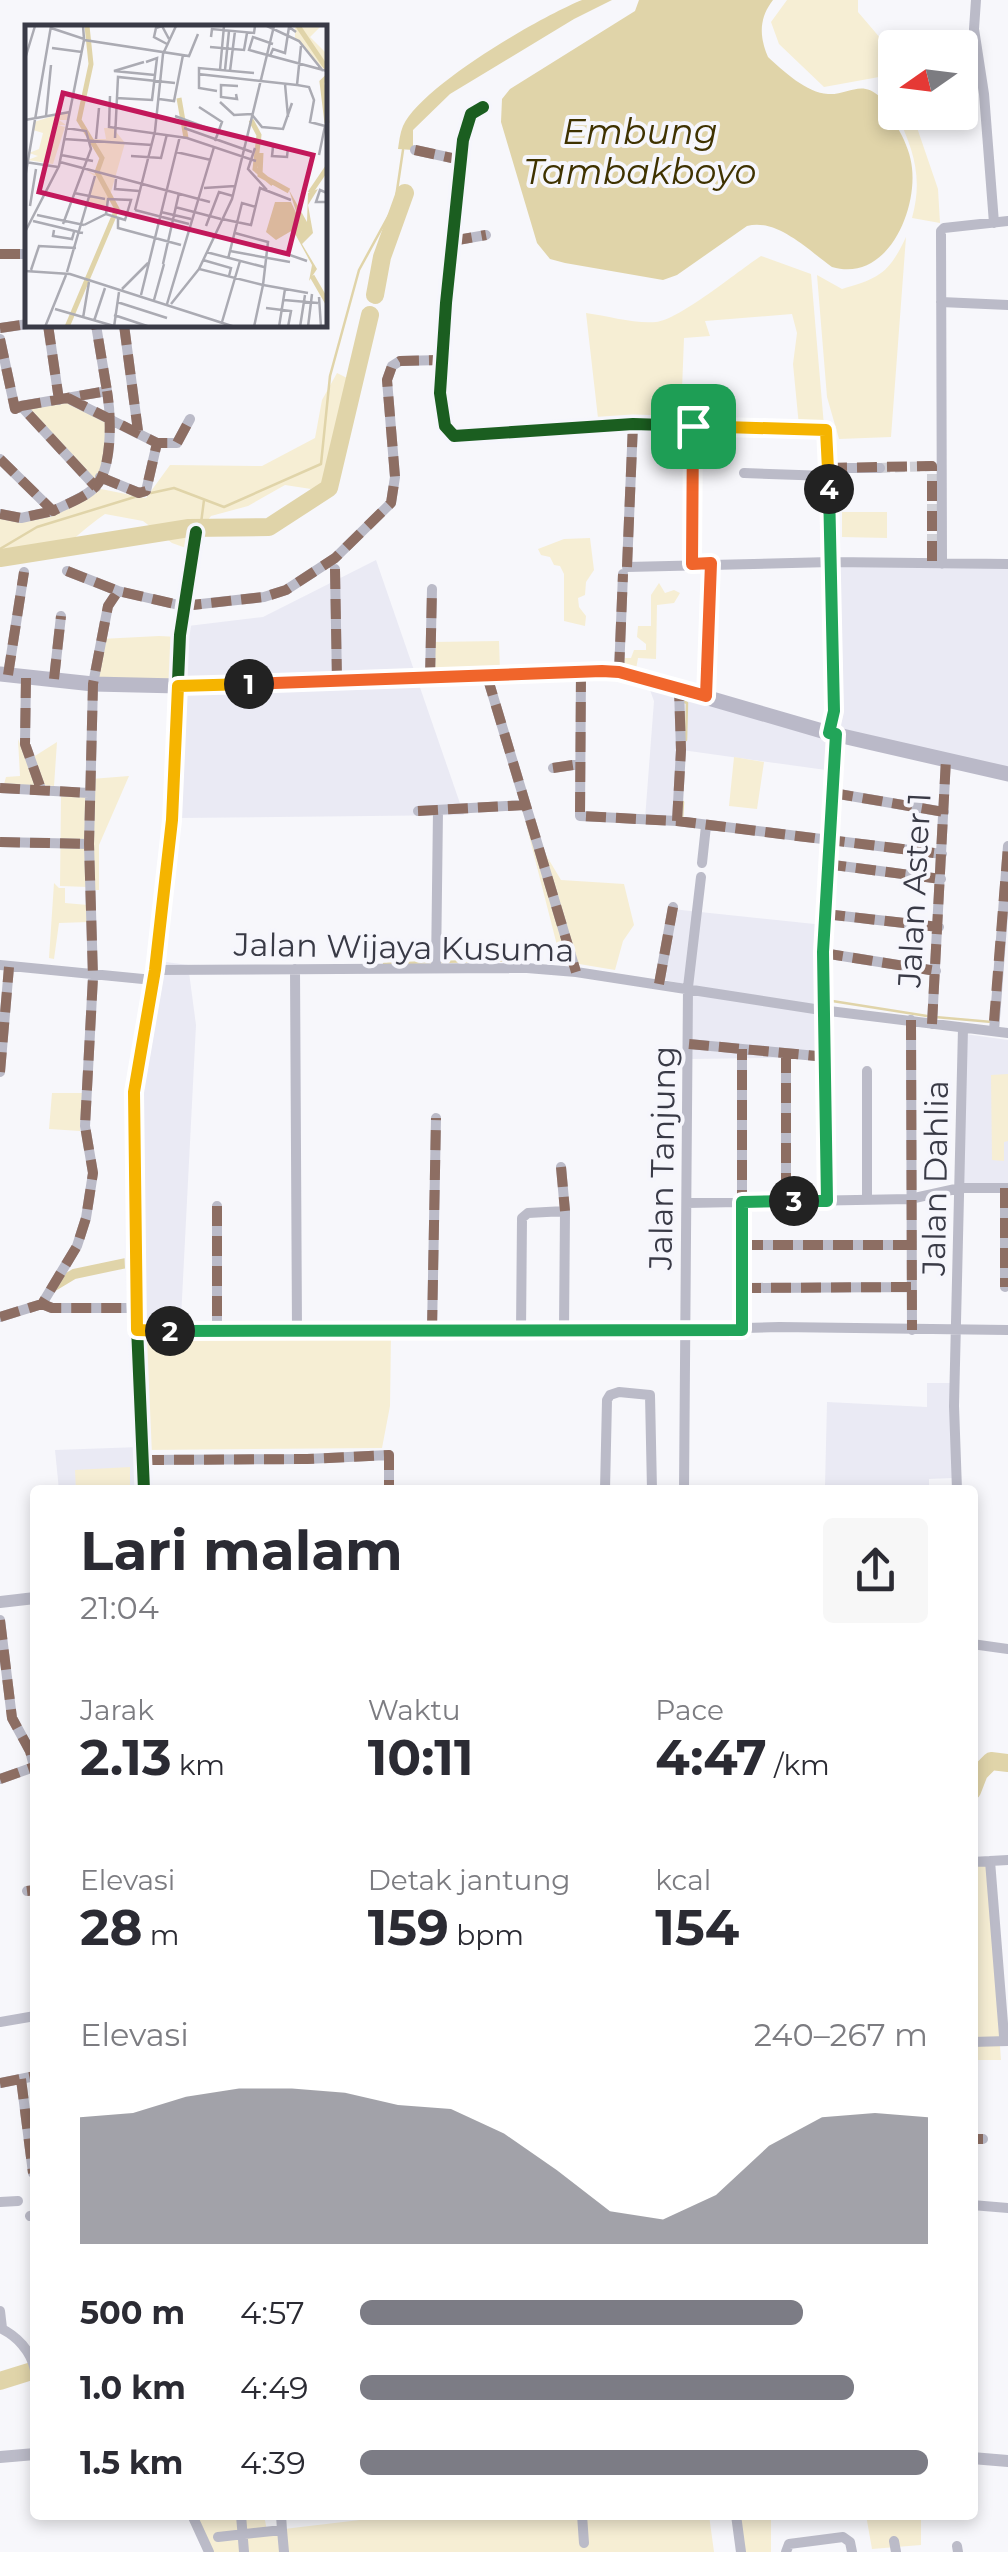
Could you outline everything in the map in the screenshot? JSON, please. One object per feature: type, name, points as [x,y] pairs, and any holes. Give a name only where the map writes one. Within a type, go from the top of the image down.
[{"type":"main road","points":[[4,674],[93,684],[178,686],[619,672],[832,734],[1008,774]]},
{"type":"street","points":[[976,0],[974,29],[986,110],[994,223]]},
{"type":"street","points":[[483,108],[470,114],[452,240],[442,360],[442,416],[444,426],[454,436],[633,424],[826,430],[834,711],[822,1010],[827,1057],[827,1201]]},
{"type":"street","points":[[415,150],[461,160]]},
{"type":"street","points":[[942,564],[941,230],[1008,222]]},
{"type":"street","points":[[452,240],[486,235]]},
{"type":"street","points":[[941,302],[1008,305]]},
{"type":"street","points":[[0,328],[25,324]]},
{"type":"street","points":[[49,328],[64,399]]},
{"type":"street","points":[[0,514],[20,518],[54,511],[98,482],[112,418],[96,328]]},
{"type":"street","points":[[124,328],[138,431]]},
{"type":"street","points":[[0,339],[2,363],[18,408],[98,482],[139,493],[146,491],[157,443]]},
{"type":"street","points":[[67,571],[118,590],[187,606],[264,598],[286,590],[335,558],[391,503],[395,476],[388,372],[396,362],[442,360]]},
{"type":"street","points":[[0,417],[18,408],[107,391]]},
{"type":"street","points":[[64,399],[112,418],[157,443],[177,443],[190,420]]},
{"type":"street","points":[[619,672],[633,424]]},
{"type":"street","points":[[692,564],[693,426]]},
{"type":"street","points":[[0,459],[54,511]]},
{"type":"street","points":[[744,473],[880,468]]},
{"type":"street","points":[[144,1485],[136,1308],[134,1092],[154,975],[172,820],[178,686],[196,532]]},
{"type":"street","points":[[625,570],[711,563],[1008,564]]},
{"type":"street","points":[[706,696],[711,563]]},
{"type":"street","points":[[336,569],[337,681]]},
{"type":"street","points":[[4,674],[24,572]]},
{"type":"street","points":[[430,678],[432,589]]},
{"type":"street","points":[[42,1304],[78,1246],[93,1173],[86,1126],[93,976],[89,792],[93,684],[108,606],[118,590]]},
{"type":"street","points":[[54,680],[61,616]]},
{"type":"street","points":[[581,672],[580,816],[677,821],[942,854]]},
{"type":"street","points":[[487,676],[576,972]]},
{"type":"street","points":[[26,678],[24,744],[40,789]]},
{"type":"street","points":[[677,821],[679,689]]},
{"type":"street","name":"Jalan Aster 1","points":[[932,1020],[946,759]]},
{"type":"street","points":[[554,768],[580,764]]},
{"type":"street","points":[[0,788],[89,792]]},
{"type":"street","points":[[833,793],[944,812]]},
{"type":"street","points":[[418,812],[524,805]]},
{"type":"street","points":[[436,968],[438,810]]},
{"type":"street","points":[[702,863],[706,826]]},
{"type":"street","points":[[0,842],[89,844]]},
{"type":"street","points":[[994,1027],[1008,846]]},
{"type":"street","points":[[826,864],[941,879]]},
{"type":"street","name":"Jalan Tanjung","points":[[684,1485],[688,988],[700,876]]},
{"type":"street","points":[[660,984],[674,907]]},
{"type":"street","points":[[825,914],[939,928]]},
{"type":"street","points":[[823,952],[936,971]]},
{"type":"street","points":[[0,1072],[4,966]]},
{"type":"street","name":"Jalan Wijaya Kusuma","points":[[4,966],[93,976],[295,969],[576,972],[822,1010],[932,1020],[963,1028],[994,1027],[1008,1033]]},
{"type":"street","points":[[295,969],[297,1330]]},
{"type":"street","points":[[912,1020],[912,1330]]},
{"type":"street","name":"Jalan Dahlia","points":[[957,1485],[955,1329],[963,1028]]},
{"type":"street","points":[[689,1044],[827,1057]]},
{"type":"street","points":[[742,1049],[742,1330]]},
{"type":"street","points":[[786,1053],[786,1202]]},
{"type":"street","points":[[867,1071],[867,1200]]},
{"type":"street","points":[[432,1330],[436,1118]]},
{"type":"street","points":[[561,1167],[564,1330]]},
{"type":"street","points":[[688,1203],[910,1199],[960,1188],[1007,1188],[1005,1287]]},
{"type":"street","points":[[217,1206],[217,1330]]},
{"type":"street","points":[[521,1332],[522,1218],[528,1213],[564,1212]]},
{"type":"street","points":[[743,1246],[910,1244]]},
{"type":"street","points":[[741,1288],[911,1287]]},
{"type":"street","points":[[0,1317],[42,1304],[52,1308],[136,1308]]},
{"type":"street","points":[[137,1330],[1008,1330]]},
{"type":"street","points":[[606,1485],[607,1400],[619,1392],[650,1396],[652,1485]]},
{"type":"street","points":[[144,1460],[389,1455],[389,1485]]},
{"type":"street","points":[[0,1602],[30,1599]]},
{"type":"street","points":[[0,1620],[14,1726],[30,1751]]},
{"type":"street","points":[[978,1645],[1008,1649]]},
{"type":"street","points":[[0,1779],[30,1770]]},
{"type":"street","points":[[978,1862],[1008,1860]]},
{"type":"street","points":[[978,2041],[1006,2038],[990,1861]]},
{"type":"street","points":[[0,2022],[30,2017]]},
{"type":"street","points":[[0,2082],[30,2077]]},
{"type":"street","points":[[21,2079],[30,2150]]},
{"type":"street","points":[[0,2202],[18,2201]]},
{"type":"street","points":[[978,2206],[1008,2208]]},
{"type":"street","points":[[0,2311],[1,2328],[16,2338],[30,2360]]},
{"type":"street","points":[[0,2457],[30,2454]]},
{"type":"street","points":[[978,2458],[1008,2461]]},
{"type":"street","points":[[194,2520],[209,2552]]},
{"type":"street","points":[[241,2520],[244,2552]]},
{"type":"street","points":[[281,2520],[284,2552]]},
{"type":"street","points":[[582,2520],[584,2543]]},
{"type":"street","points":[[737,2520],[741,2552]]},
{"type":"street","points":[[218,2537],[282,2530]]},
{"type":"street","points":[[786,2552],[789,2544],[842,2536],[850,2542],[852,2552]]},
{"type":"shaded area","points":[[787,0],[858,0],[858,12],[878,35],[878,77],[824,87],[779,44],[771,22]]},
{"type":"shaded area","points":[[904,130],[918,130],[938,189],[940,223],[912,218],[917,177]]},
{"type":"shaded area","points":[[906,237],[891,437],[839,439],[827,397],[817,275],[842,289],[866,281],[888,266]]},
{"type":"shaded area","points":[[761,256],[811,274],[824,426],[799,426],[793,364],[797,333],[792,314],[705,321],[710,336],[684,338],[681,415],[598,418],[586,313],[639,322],[666,319]]},
{"type":"shaded area","points":[[337,373],[347,378],[341,417],[350,422],[331,482],[311,489],[285,485],[248,506],[211,516],[186,548],[172,543],[143,521],[105,514],[47,556],[19,561],[0,559],[0,518],[21,519],[96,488],[146,498],[170,465],[262,466],[315,438],[322,400]]},
{"type":"shaded area","points":[[68,399],[109,418],[105,457],[95,485],[23,407]]},
{"type":"shaded area","points":[[842,512],[887,512],[887,538],[842,537]]},
{"type":"shaded area","points":[[590,538],[594,570],[586,582],[585,595],[578,598],[586,616],[585,626],[564,621],[564,574],[538,549],[564,539]]},
{"type":"shaded area","points":[[376,560],[464,815],[178,818],[188,626],[263,617]]},
{"type":"shaded area","points":[[1008,564],[1008,772],[834,738],[833,771],[682,750],[675,822],[645,819],[654,701],[646,679],[825,730],[829,567]]},
{"type":"shaded area","points":[[659,583],[665,593],[680,593],[674,603],[657,605],[656,659],[638,658],[636,669],[620,666],[622,658],[631,658],[634,650],[646,650],[646,644],[637,637],[638,626],[651,626],[651,595]]},
{"type":"shaded area","points":[[179,637],[177,688],[95,682],[101,639]]},
{"type":"shaded area","points":[[499,641],[500,671],[433,672],[433,642]]},
{"type":"shaded area","points":[[18,739],[27,761],[57,742],[54,786],[37,789],[4,784],[6,777],[20,776]]},
{"type":"shaded area","points":[[734,757],[764,762],[757,809],[729,806]]},
{"type":"shaded area","points":[[129,776],[99,845],[99,890],[91,890],[91,779]]},
{"type":"shaded area","points":[[89,795],[88,887],[60,886],[61,796]]},
{"type":"shaded area","points":[[525,820],[561,880],[624,884],[634,925],[623,941],[615,970],[561,961]]},
{"type":"shaded area","points":[[54,883],[65,888],[65,903],[88,905],[89,922],[59,923],[54,959],[49,958]]},
{"type":"shaded area","points":[[672,909],[824,925],[817,1007],[821,1057],[691,1059],[689,985],[660,979]]},
{"type":"shaded area","points":[[151,960],[188,965],[196,1025],[180,1338],[144,1341],[133,1217],[133,1156]]},
{"type":"shaded area","points":[[965,1034],[1008,1040],[1008,1186],[962,1185]]},
{"type":"shaded area","points":[[1008,1074],[1008,1141],[1004,1142],[1004,1161],[992,1160],[991,1075]]},
{"type":"shaded area","points":[[52,1093],[82,1093],[80,1131],[49,1129]]},
{"type":"shaded area","points":[[295,1332],[391,1333],[390,1406],[382,1448],[142,1450],[144,1341]]},
{"type":"shaded area","points":[[927,1383],[953,1383],[952,1478],[929,1479],[929,1485],[825,1485],[827,1402],[927,1407]]},
{"type":"shaded area","points":[[140,1447],[141,1485],[58,1485],[55,1450]]},
{"type":"shaded area","points":[[130,1467],[130,1485],[76,1485],[75,1470]]},
{"type":"shaded area","points":[[987,1863],[1001,2060],[978,2060],[978,1864]]},
{"type":"shaded area","points":[[194,2520],[265,2520],[267,2531],[360,2520],[710,2520],[714,2552],[209,2552]]},
{"type":"shaded area","points":[[741,2520],[771,2520],[771,2552],[745,2552]]},
{"type":"shaded area","points":[[867,2520],[921,2520],[921,2545],[872,2549]]},
{"type":"water","points":[[582,0],[612,0],[450,94],[413,130],[413,150],[398,149],[403,126],[414,110],[456,73],[539,21]]},
{"type":"water","name":"Embung Tambakboyo","points":[[639,0],[773,0],[763,20],[762,34],[768,57],[774,63],[820,93],[861,88],[878,96],[878,130],[898,130],[912,168],[909,205],[903,223],[882,255],[868,265],[851,269],[832,267],[792,237],[758,225],[747,226],[677,275],[663,280],[550,259],[537,243],[501,122],[502,99],[510,89],[635,11]]},
{"type":"waterway","points":[[151,493],[174,488],[224,507],[321,464],[330,376],[359,270],[395,204],[403,150]]},
{"type":"waterway","points":[[375,295],[382,257],[405,193]]},
{"type":"waterway","points":[[0,558],[189,528],[269,527],[329,488],[370,315]]},
{"type":"waterway","points":[[0,549],[37,527],[138,496]]},
{"type":"waterway","points":[[200,531],[204,500]]},
{"type":"waterway","points":[[682,701],[687,703],[686,740]]},
{"type":"waterway","points":[[682,819],[683,802]]},
{"type":"waterway","points":[[439,962],[523,960]]},
{"type":"waterway","points":[[384,964],[431,962]]},
{"type":"waterway","points":[[826,1000],[927,1016]]},
{"type":"waterway","points":[[935,1017],[992,1022]]},
{"type":"waterway","points":[[54,1286],[74,1274],[136,1261]]},
{"type":"waterway","points":[[978,1776],[991,1761],[1008,1763]]},
{"type":"waterway","points":[[0,2381],[30,2372]]},
{"type":"tunnel","points":[[880,468],[932,466],[932,564]]},
{"type":"marked path","points":[[415,150],[461,160]]},
{"type":"marked path","points":[[452,241],[486,235]]},
{"type":"marked path","points":[[0,254],[25,254]]},
{"type":"marked path","points":[[0,328],[25,324]]},
{"type":"marked path","points":[[48,328],[59,400]]},
{"type":"marked path","points":[[21,406],[107,391],[96,328]]},
{"type":"marked path","points":[[124,328],[138,431]]},
{"type":"marked path","points":[[0,339],[15,409],[21,406],[96,487]]},
{"type":"marked path","points":[[67,571],[118,591],[183,606],[264,597],[286,590],[335,558],[391,503],[395,477],[387,380],[392,366],[400,361],[442,360]]},
{"type":"marked path","points":[[0,459],[53,511],[87,494],[102,477],[108,454],[107,391]]},
{"type":"marked path","points":[[68,398],[157,443],[177,443],[190,419]]},
{"type":"marked path","points":[[627,567],[633,424]]},
{"type":"marked path","points":[[691,564],[693,427]]},
{"type":"marked path","points":[[100,477],[139,493],[146,491],[157,443]]},
{"type":"marked path","points":[[827,468],[932,466],[932,564]]},
{"type":"marked path","points":[[0,514],[21,518],[53,511]]},
{"type":"marked path","points":[[706,696],[711,563]]},
{"type":"marked path","points":[[335,569],[337,681]]},
{"type":"marked path","points":[[8,675],[24,572]]},
{"type":"marked path","points":[[619,672],[623,574]]},
{"type":"marked path","points":[[430,678],[432,589]]},
{"type":"marked path","points":[[0,1317],[42,1304],[77,1246],[86,1218],[93,1173],[85,1126],[93,977],[89,844],[93,684],[108,606],[118,591]]},
{"type":"marked path","points":[[54,679],[61,616]]},
{"type":"marked path","points":[[581,672],[580,816],[677,821],[942,854]]},
{"type":"marked path","points":[[487,676],[576,972]]},
{"type":"marked path","points":[[26,678],[25,744],[41,789]]},
{"type":"marked path","points":[[677,821],[679,689]]},
{"type":"marked path","points":[[932,1024],[946,759]]},
{"type":"marked path","points":[[553,768],[580,764]]},
{"type":"marked path","points":[[0,788],[89,793]]},
{"type":"marked path","points":[[833,793],[944,812]]},
{"type":"marked path","points":[[418,811],[524,805]]},
{"type":"marked path","points":[[0,842],[89,844]]},
{"type":"marked path","points":[[994,1021],[1008,846]]},
{"type":"marked path","points":[[826,864],[941,879]]},
{"type":"marked path","points":[[659,984],[673,907]]},
{"type":"marked path","points":[[825,914],[939,927]]},
{"type":"marked path","points":[[823,953],[936,971]]},
{"type":"marked path","points":[[0,1072],[9,967]]},
{"type":"marked path","points":[[822,1010],[827,1057],[827,1201]]},
{"type":"marked path","points":[[911,1020],[912,1330]]},
{"type":"marked path","points":[[689,1044],[827,1057]]},
{"type":"marked path","points":[[742,1049],[742,1330]]},
{"type":"marked path","points":[[786,1053],[786,1202]]},
{"type":"marked path","points":[[432,1330],[436,1118]]},
{"type":"marked path","points":[[561,1167],[565,1211]]},
{"type":"marked path","points":[[1005,1188],[1005,1287]]},
{"type":"marked path","points":[[217,1206],[217,1330]]},
{"type":"marked path","points":[[743,1245],[910,1245]]},
{"type":"marked path","points":[[741,1288],[911,1287]]},
{"type":"marked path","points":[[42,1304],[52,1308],[136,1308]]},
{"type":"marked path","points":[[144,1460],[389,1455],[389,1485]]},
{"type":"marked path","points":[[0,1620],[12,1718],[30,1751]]},
{"type":"marked path","points":[[0,1779],[30,1768]]},
{"type":"marked path","points":[[0,2083],[30,2077]]},
{"type":"marked path","points":[[21,2079],[30,2150]]},
{"type":"marked path","points":[[978,2139],[983,2139]]},
{"type":"cycle path","points":[[483,107],[471,114],[463,140],[440,393],[445,426],[454,436],[633,424],[827,430],[834,711],[829,733]]},
{"type":"cycle path","points":[[144,1485],[134,1257],[134,1092],[155,970],[172,820],[180,635],[196,532]]},
{"type":"route","points":[[693,426],[826,430],[834,711],[829,733],[836,734],[823,952],[827,1201],[742,1202],[742,1330],[137,1330],[134,1092],[155,970],[172,820],[178,686],[602,671],[619,672],[706,696],[711,563],[692,564],[693,426]]}]
